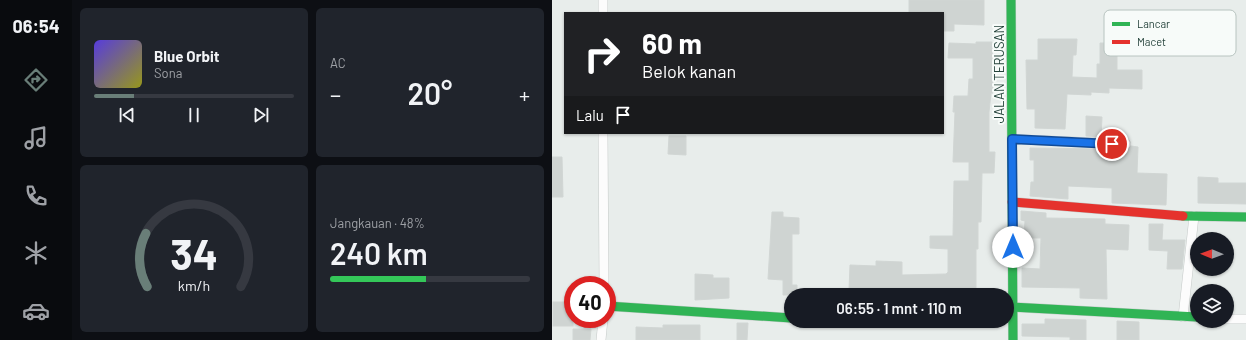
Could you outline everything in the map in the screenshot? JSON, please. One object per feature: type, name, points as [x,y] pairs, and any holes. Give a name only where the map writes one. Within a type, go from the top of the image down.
[{"type":"street","points":[[603,0],[603,12]]},
{"type":"street","name":"JALAN TERUSAN","points":[[1011,0],[1013,288]]},
{"type":"street","points":[[604,134],[604,276]]},
{"type":"street","points":[[1012,139],[1126,144]]},
{"type":"street","points":[[1012,202],[1158,215],[1246,217]]},
{"type":"street","points":[[1183,317],[1194,216]]},
{"type":"street","points":[[616,307],[784,318]]},
{"type":"street","points":[[1014,307],[1190,317]]},
{"type":"street","points":[[1234,319],[1246,319]]},
{"type":"street","points":[[601,340],[602,328]]},
{"type":"street","name":"JALAN TERUSAN","points":[[1011,328],[1012,340]]},
{"type":"building","points":[[909,0],[984,0],[984,25],[954,24],[954,31],[944,31],[944,12],[909,12]]},
{"type":"building","points":[[1038,39],[1077,39],[1076,55],[1073,55],[1072,77],[1097,78],[1097,64],[1100,64],[1100,43],[1104,43],[1104,56],[1117,56],[1117,70],[1142,70],[1142,89],[1109,88],[1109,93],[1091,92],[1091,95],[1067,94],[1065,129],[1035,128],[1035,109],[1027,109],[1026,60],[1038,60]]},
{"type":"building","points":[[976,42],[992,42],[993,93],[991,93],[989,112],[989,152],[995,152],[994,173],[982,173],[981,222],[978,222],[978,249],[976,249],[976,288],[849,288],[850,265],[876,266],[876,261],[902,262],[902,275],[946,274],[948,272],[948,249],[930,248],[930,236],[953,236],[954,181],[969,181],[969,162],[953,162],[955,112],[953,112],[954,96],[968,96],[969,79],[973,79],[973,58],[948,58],[949,43],[976,44]]},
{"type":"building","points":[[1086,116],[1102,117],[1101,137],[1086,136]]},
{"type":"building","points":[[669,136],[686,136],[686,155],[668,154]]},
{"type":"building","points":[[1131,146],[1138,147],[1137,173],[1167,174],[1166,205],[1112,203],[1112,188],[1068,186],[1068,199],[1030,196],[1031,182],[1034,182],[1034,160],[1030,160],[1030,148],[1101,149],[1101,152],[1121,153],[1121,150],[1128,149]]},
{"type":"building","points":[[552,157],[562,157],[563,197],[552,197]]},
{"type":"building","points":[[1198,177],[1218,178],[1218,183],[1246,183],[1246,204],[1198,203]]},
{"type":"building","points":[[1021,211],[1046,213],[1046,218],[1105,219],[1105,224],[1129,225],[1128,250],[1106,249],[1107,299],[1080,298],[1080,288],[1022,287],[1022,268],[1040,269],[1041,238],[1024,238],[1025,221],[1021,220]]},
{"type":"building","points":[[772,212],[783,212],[783,217],[799,218],[799,234],[792,234],[792,285],[797,285],[797,288],[784,288],[783,295],[783,280],[768,279]]},
{"type":"building","points":[[1149,224],[1163,224],[1162,240],[1185,240],[1182,269],[1167,269],[1168,251],[1149,250]]},
{"type":"building","points":[[695,274],[713,275],[713,278],[729,278],[729,298],[695,300]]},
{"type":"building","points":[[553,302],[564,302],[564,326],[553,326]]},
{"type":"building","points":[[1045,319],[1086,320],[1086,340],[1070,340],[1070,337],[1022,336],[1022,324],[1045,324]]},
{"type":"building","points":[[1117,321],[1139,322],[1139,340],[1117,340]]},
{"type":"building","points":[[737,323],[748,323],[747,340],[737,340]]},
{"type":"building","points":[[663,325],[700,325],[700,340],[636,340],[636,327],[663,328]]},
{"type":"building","points":[[573,329],[591,329],[590,340],[573,340]]},
{"type":"traffic: fast","points":[[1011,0],[1013,340]]},
{"type":"traffic: fast","points":[[1183,216],[1246,217]]},
{"type":"traffic: fast","points":[[616,307],[784,318]]},
{"type":"traffic: fast","points":[[1014,307],[1190,317]]},
{"type":"traffic: jam","points":[[1012,202],[1183,216]]},
{"type":"route","points":[[1013,247],[1012,139],[1112,144]]}]
